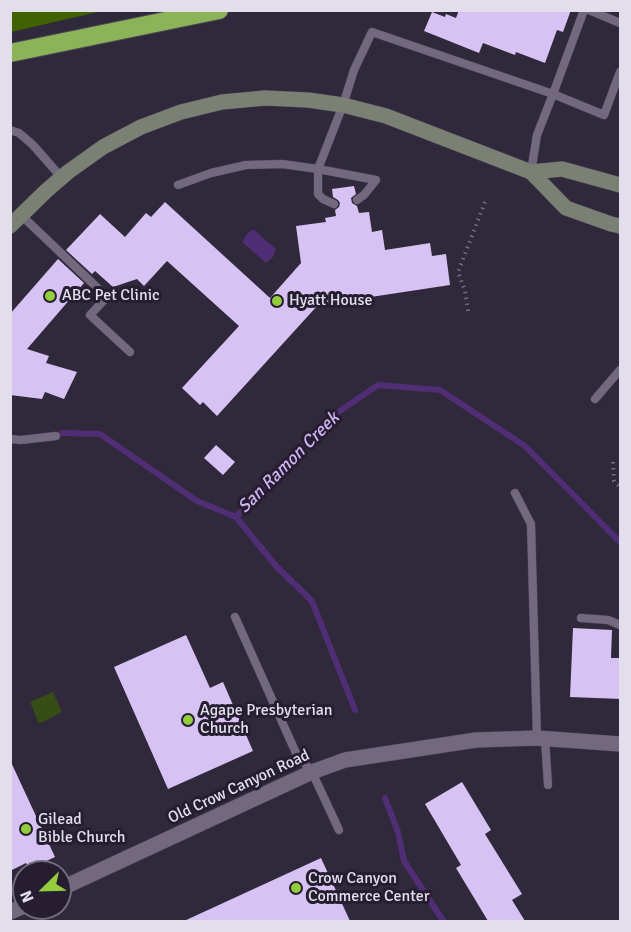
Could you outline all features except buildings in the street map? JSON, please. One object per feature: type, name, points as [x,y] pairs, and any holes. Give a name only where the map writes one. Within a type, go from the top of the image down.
[{"type":"highway","points":[[10,53],[219,10]]},
{"type":"main road","points":[[16,221],[61,177],[103,147],[141,127],[181,112],[222,102],[266,98],[344,105],[386,116],[531,172],[566,208],[621,226]]},
{"type":"main road","points":[[531,172],[562,169],[621,185]]},
{"type":"street","name":"Old Crow Canyon Road","points":[[72,883],[312,772],[345,760],[476,740],[541,739],[621,744]]},
{"type":"lane","points":[[531,172],[537,135],[584,10]]},
{"type":"lane","points":[[589,10],[621,23]]},
{"type":"lane","points":[[334,204],[318,194],[318,169],[344,105],[354,70],[372,32],[553,94],[604,115],[621,72]]},
{"type":"lane","points":[[10,130],[19,133],[33,145],[61,177]]},
{"type":"lane","points":[[178,185],[211,173],[246,165],[282,164],[376,180],[357,200]]},
{"type":"lane","points":[[16,221],[107,297],[90,315],[130,352]]},
{"type":"lane","points":[[595,399],[621,370]]},
{"type":"lane","points":[[10,439],[56,436]]},
{"type":"lane","points":[[514,493],[531,524],[541,739],[548,785]]},
{"type":"lane","points":[[235,617],[296,753],[312,772],[339,830]]},
{"type":"lane","points":[[581,618],[608,620],[621,625]]},
{"type":"path","points":[[468,311],[465,291],[458,273],[484,202]]},
{"type":"path","points":[[613,462],[614,481],[621,487]]},
{"type":"green space","points":[[11,10],[102,10],[102,11],[11,32]]},
{"type":"green space","points":[[53,692],[62,712],[41,723],[38,722],[30,702]]},
{"type":"shaded area","points":[[252,230],[276,249],[273,257],[266,263],[242,242]]},
{"type":"waterway","name":"San Ramon Creek","points":[[62,433],[100,434],[197,501],[236,517],[331,417],[378,385],[440,390],[525,446],[620,542]]},
{"type":"waterway","points":[[236,517],[276,566],[312,601],[355,710]]},
{"type":"waterway","points":[[385,798],[398,832],[404,861],[444,922]]},
{"type":"place","name":"ABC Pet Clinic","points":[[50,296]]},
{"type":"place","name":"Hyatt House","points":[[277,301]]},
{"type":"place","name":"Agape Presbyterian Church","points":[[188,720]]},
{"type":"place","name":"Gilead Bible Church","points":[[26,829]]},
{"type":"place","name":"Crow Canyon Commerce Center","points":[[296,888]]}]
